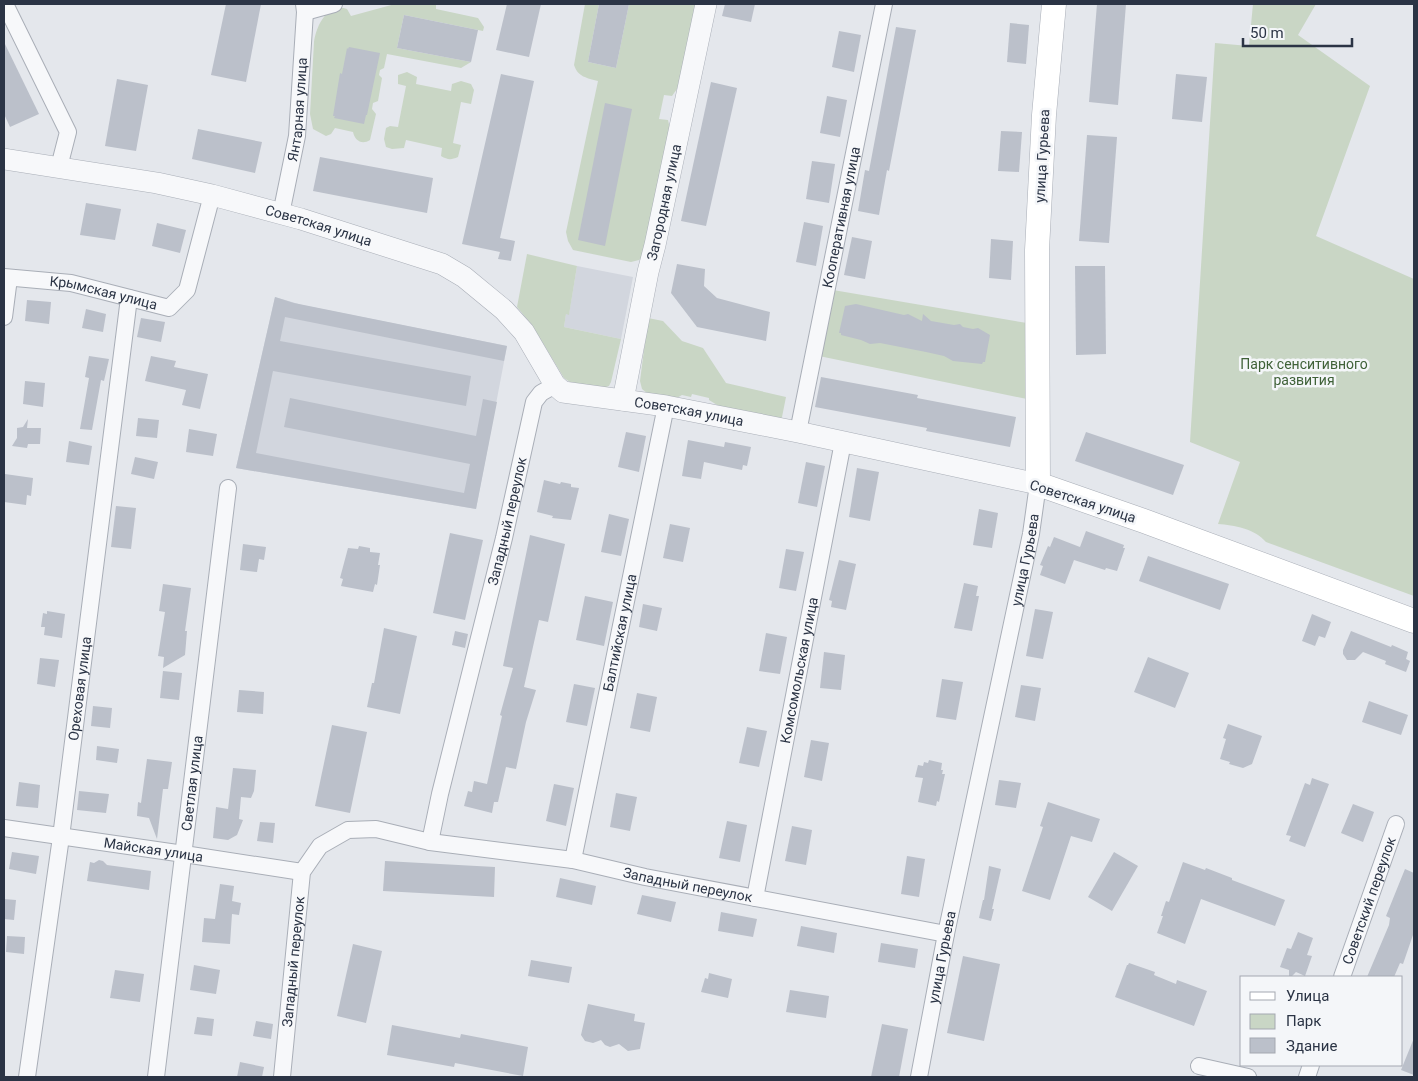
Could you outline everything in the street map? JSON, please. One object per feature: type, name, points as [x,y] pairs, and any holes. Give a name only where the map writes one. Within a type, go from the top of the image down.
[{"type":"main road","name":"улица Гурьева","points":[[1038,484],[1037,250],[1044,116],[1054,4]]},
{"type":"main road","name":"Советская улица","points":[[1038,484],[1414,621]]},
{"type":"street","points":[[6,4],[68,132],[59,167]]},
{"type":"street","points":[[304,8],[334,4]]},
{"type":"street","name":"Загородная улица","points":[[623,400],[648,272],[706,4]]},
{"type":"street","name":"Кооперативная улица","points":[[798,432],[884,4]]},
{"type":"street","name":"Янтарная улица","points":[[281,214],[298,136],[304,8]]},
{"type":"street","name":"Советская улица","points":[[4,160],[157,182],[212,195],[354,235],[442,264],[464,277],[504,310],[524,332],[555,385],[563,392],[666,406],[798,432],[1038,484]]},
{"type":"street","name":"Крымская улица","points":[[6,278],[71,283],[169,308],[187,290],[212,195]]},
{"type":"street","points":[[4,317],[6,278]]},
{"type":"street","name":"Ореховая улица","points":[[27,1077],[62,837],[129,298]]},
{"type":"street","name":"Западный переулок","points":[[430,842],[440,794],[504,538],[534,402],[541,393],[555,385]]},
{"type":"street","name":"Балтийская улица","points":[[572,860],[666,406]]},
{"type":"street","name":"Комсомольская улица","points":[[755,898],[843,442]]},
{"type":"street","name":"улица Гурьева","points":[[919,1077],[946,934],[1031,534],[1038,484]]},
{"type":"street","name":"Светлая улица","points":[[156,1077],[228,488]]},
{"type":"street","name":"Советский переулок","points":[[1342,976],[1396,824]]},
{"type":"street","name":"Майская улица","points":[[4,828],[302,872]]},
{"type":"street","name":"Западный переулок","points":[[282,1077],[302,872],[320,846],[348,830],[376,830],[430,842],[572,860],[644,877],[946,934]]},
{"type":"street","points":[[1200,1066],[1248,1077]]},
{"type":"shaded area","points":[[577,266],[633,277],[621,339],[564,327],[566,313],[569,314]]},
{"type":"shaded area","points":[[275,297],[302,305],[507,346],[476,509],[236,468]]},
{"type":"green space","points":[[395,4],[436,4],[436,9],[478,18],[484,27],[483,31],[404,15],[397,48],[471,62],[461,68],[387,54],[384,68],[380,70],[379,75],[382,78],[378,101],[373,103],[372,109],[376,114],[370,140],[359,141],[355,138],[353,132],[335,128],[331,134],[326,136],[313,129],[310,114],[314,42],[320,23],[328,12],[334,9],[347,9],[351,16]]},
{"type":"green space","points":[[585,4],[599,4],[588,62],[616,68],[629,4],[697,4],[679,86],[672,96],[664,95],[659,119],[668,120],[670,129],[644,256],[639,260],[631,262],[573,250],[566,232],[598,81],[580,75],[574,65]]},
{"type":"green space","name":"Парк сенситивного развития","points":[[1253,4],[1316,4],[1298,35],[1370,86],[1316,236],[1414,279],[1414,596],[1266,542],[1244,528],[1218,524],[1240,462],[1190,442],[1215,43],[1249,46]]},
{"type":"green space","points":[[407,72],[417,77],[416,84],[451,91],[452,84],[461,81],[471,84],[474,90],[471,104],[461,102],[453,143],[461,145],[458,157],[446,158],[441,156],[442,148],[406,140],[404,148],[392,149],[386,147],[384,139],[386,128],[390,126],[398,127],[406,86],[398,84],[398,75]]},
{"type":"green space","points":[[527,254],[577,266],[569,315],[566,314],[564,327],[621,339],[609,386],[603,388],[570,382],[564,378],[532,325],[517,307]]},
{"type":"green space","points":[[833,290],[1027,323],[1027,399],[819,356]]},
{"type":"green space","points":[[648,318],[663,321],[682,341],[703,348],[726,383],[786,397],[782,417],[779,420],[722,408],[709,400],[709,398],[692,394],[691,397],[682,395],[675,399],[648,394],[642,389],[640,381]]},
{"type":"building","points":[[226,4],[261,4],[246,82],[211,75]]},
{"type":"building","points":[[507,4],[541,4],[529,57],[496,50]]},
{"type":"building","points":[[599,4],[629,4],[616,68],[588,62]]},
{"type":"building","points":[[725,4],[755,4],[751,22],[722,16]]},
{"type":"building","points":[[1097,4],[1126,4],[1118,105],[1089,102]]},
{"type":"building","points":[[404,15],[478,30],[471,62],[397,48]]},
{"type":"building","points":[[1010,23],[1029,25],[1026,64],[1007,62]]},
{"type":"building","points":[[896,27],[916,30],[879,215],[858,211],[865,170],[869,171]]},
{"type":"building","points":[[839,31],[861,35],[854,72],[832,67]]},
{"type":"building","points":[[4,42],[39,114],[10,127],[4,114]]},
{"type":"building","points":[[347,48],[380,53],[364,124],[334,118],[335,116],[333,116],[340,73],[342,74]]},
{"type":"building","points":[[501,74],[534,81],[500,238],[515,241],[511,261],[498,259],[500,252],[462,244]]},
{"type":"building","points":[[1176,74],[1207,77],[1202,122],[1172,119]]},
{"type":"building","points":[[117,79],[148,85],[136,151],[105,146]]},
{"type":"building","points":[[711,82],[737,88],[706,226],[681,221]]},
{"type":"building","points":[[827,96],[847,100],[840,137],[820,133]]},
{"type":"building","points":[[605,103],[632,109],[605,246],[578,240]]},
{"type":"building","points":[[198,129],[262,142],[255,173],[192,159]]},
{"type":"building","points":[[1001,131],[1022,132],[1019,172],[998,171]]},
{"type":"building","points":[[1087,135],[1117,137],[1109,243],[1079,241]]},
{"type":"building","points":[[320,157],[433,178],[427,213],[313,191]]},
{"type":"building","points":[[812,161],[835,164],[829,203],[806,199]]},
{"type":"building","points":[[86,203],[121,209],[115,240],[80,235]]},
{"type":"building","points":[[804,222],[823,226],[816,266],[796,262]]},
{"type":"building","points":[[157,223],[186,230],[180,253],[152,246]]},
{"type":"building","points":[[852,237],[872,241],[865,279],[844,275]]},
{"type":"building","points":[[991,239],[1013,241],[1011,280],[989,278]]},
{"type":"building","points":[[677,264],[705,269],[704,286],[717,298],[770,312],[766,341],[697,327],[671,293]]},
{"type":"building","points":[[1075,266],[1105,266],[1106,354],[1076,355]]},
{"type":"building","points":[[275,297],[294,303],[507,346],[504,361],[285,317],[280,341],[471,376],[466,406],[273,371],[256,453],[464,493],[470,464],[284,427],[290,398],[476,436],[483,399],[497,402],[476,509],[236,468]]},
{"type":"building","points":[[27,300],[51,302],[49,324],[25,321]]},
{"type":"building","points":[[856,304],[904,315],[908,314],[922,321],[923,314],[931,321],[954,325],[960,324],[963,327],[973,329],[978,328],[990,335],[985,362],[982,364],[953,361],[944,356],[880,343],[870,344],[841,335],[839,333],[845,306]]},
{"type":"building","points":[[86,309],[106,314],[103,332],[82,328]]},
{"type":"building","points":[[141,318],[165,322],[161,342],[137,337]]},
{"type":"building","points":[[89,356],[109,359],[104,381],[101,380],[92,430],[80,429],[89,378],[85,377]]},
{"type":"building","points":[[151,356],[176,361],[174,367],[208,374],[200,409],[182,405],[186,390],[145,381]]},
{"type":"building","points":[[821,377],[918,395],[917,398],[1016,417],[1010,447],[926,431],[927,428],[815,407]]},
{"type":"building","points":[[25,381],[45,383],[43,407],[23,404]]},
{"type":"building","points":[[138,418],[159,420],[157,438],[136,436]]},
{"type":"building","points":[[28,419],[27,428],[41,428],[40,444],[28,444],[27,448],[12,446],[17,438],[17,428],[23,427]]},
{"type":"building","points":[[189,429],[217,434],[213,456],[186,452]]},
{"type":"building","points":[[626,432],[646,436],[639,472],[618,467]]},
{"type":"building","points":[[1086,432],[1184,465],[1173,495],[1075,461]]},
{"type":"building","points":[[688,440],[724,447],[725,442],[751,447],[747,466],[743,465],[742,470],[704,462],[701,479],[682,476]]},
{"type":"building","points":[[69,441],[92,446],[89,465],[66,462]]},
{"type":"building","points":[[135,457],[158,462],[154,479],[131,474]]},
{"type":"building","points":[[806,462],[825,466],[817,507],[798,503]]},
{"type":"building","points":[[857,468],[879,472],[870,521],[849,517]]},
{"type":"building","points":[[5,474],[33,478],[31,496],[27,495],[26,505],[4,502]]},
{"type":"building","points":[[544,480],[560,484],[561,482],[571,484],[571,487],[579,488],[571,520],[552,518],[553,516],[537,512]]},
{"type":"building","points":[[116,506],[136,508],[131,549],[111,547]]},
{"type":"building","points":[[979,509],[998,513],[992,548],[973,545]]},
{"type":"building","points":[[609,514],[629,519],[621,556],[601,552]]},
{"type":"building","points":[[670,524],[690,528],[683,562],[663,558]]},
{"type":"building","points":[[1086,531],[1124,545],[1123,548],[1125,548],[1117,571],[1106,568],[1105,570],[1074,560],[1065,584],[1040,575],[1043,566],[1040,565],[1054,537],[1080,547]]},
{"type":"building","points":[[450,533],[483,540],[465,620],[433,613]]},
{"type":"building","points":[[530,535],[565,544],[548,622],[539,620],[524,687],[536,690],[526,722],[516,769],[506,767],[498,802],[494,802],[492,813],[464,806],[468,791],[472,792],[474,781],[487,784],[502,716],[500,715],[513,668],[503,666]]},
{"type":"building","points":[[243,544],[266,547],[264,560],[259,559],[257,572],[240,570]]},
{"type":"building","points":[[359,546],[370,548],[370,552],[380,553],[377,585],[375,584],[373,592],[341,586],[343,579],[340,578],[348,548],[358,549]]},
{"type":"building","points":[[786,549],[804,552],[796,591],[779,588]]},
{"type":"building","points":[[1148,556],[1229,584],[1220,610],[1139,581]]},
{"type":"building","points":[[839,560],[856,564],[846,610],[831,607],[832,601],[829,600]]},
{"type":"building","points":[[964,583],[978,586],[976,596],[979,596],[972,631],[954,628]]},
{"type":"building","points":[[163,584],[191,588],[185,631],[187,631],[185,655],[163,668],[164,657],[158,656],[165,612],[159,611]]},
{"type":"building","points":[[585,596],[613,602],[604,646],[576,640]]},
{"type":"building","points":[[643,604],[662,608],[657,631],[639,627]]},
{"type":"building","points":[[1035,609],[1053,612],[1043,659],[1026,656]]},
{"type":"building","points":[[47,611],[65,614],[62,638],[44,635],[45,627],[41,627],[43,613],[47,614]]},
{"type":"building","points":[[1312,614],[1331,622],[1325,638],[1319,636],[1315,646],[1302,641]]},
{"type":"building","points":[[384,628],[417,636],[400,714],[367,707],[372,683],[374,683]]},
{"type":"building","points":[[455,631],[468,634],[465,648],[452,645]]},
{"type":"building","points":[[1351,631],[1408,652],[1406,659],[1410,661],[1406,672],[1385,664],[1386,661],[1363,652],[1355,660],[1347,660],[1343,650]]},
{"type":"building","points":[[766,633],[787,637],[780,674],[759,671]]},
{"type":"building","points":[[824,652],[845,655],[841,690],[820,688]]},
{"type":"building","points":[[1148,657],[1189,673],[1175,708],[1134,692]]},
{"type":"building","points":[[40,658],[59,660],[55,687],[37,684]]},
{"type":"building","points":[[163,671],[182,673],[179,700],[160,698]]},
{"type":"building","points":[[942,679],[963,682],[956,720],[936,717]]},
{"type":"building","points":[[574,684],[595,688],[587,726],[566,722]]},
{"type":"building","points":[[1021,685],[1041,688],[1035,721],[1015,717]]},
{"type":"building","points":[[239,690],[264,692],[263,714],[237,712]]},
{"type":"building","points":[[637,693],[657,697],[650,732],[630,728]]},
{"type":"building","points":[[1369,701],[1408,715],[1401,735],[1362,722]]},
{"type":"building","points":[[93,706],[112,708],[110,728],[91,726]]},
{"type":"building","points":[[1228,724],[1262,736],[1252,764],[1243,768],[1220,759],[1226,739],[1223,738]]},
{"type":"building","points":[[332,725],[367,732],[350,813],[315,806]]},
{"type":"building","points":[[747,727],[767,731],[759,767],[739,763]]},
{"type":"building","points":[[811,740],[829,743],[822,781],[804,777]]},
{"type":"building","points":[[97,746],[119,749],[117,763],[96,760]]},
{"type":"building","points":[[147,759],[172,762],[168,789],[163,789],[157,839],[149,818],[137,816],[138,802],[141,803]]},
{"type":"building","points":[[929,760],[942,763],[942,774],[945,774],[939,802],[937,801],[936,806],[918,802],[923,778],[915,777],[918,765],[923,766],[924,762],[928,763]]},
{"type":"building","points":[[233,768],[256,770],[254,791],[251,798],[241,797],[239,819],[243,820],[237,835],[228,840],[213,838],[216,807],[228,809]]},
{"type":"building","points":[[1312,778],[1329,784],[1305,847],[1289,841],[1291,836],[1286,835],[1305,783],[1310,785]]},
{"type":"building","points":[[999,780],[1021,783],[1016,808],[995,805]]},
{"type":"building","points":[[19,782],[40,785],[38,808],[16,806]]},
{"type":"building","points":[[554,784],[574,788],[566,826],[546,821]]},
{"type":"building","points":[[79,791],[109,794],[106,813],[77,810]]},
{"type":"building","points":[[616,793],[637,797],[630,831],[610,827]]},
{"type":"building","points":[[1048,802],[1100,819],[1092,842],[1071,836],[1050,900],[1022,891],[1043,827],[1040,826]]},
{"type":"building","points":[[1353,804],[1374,812],[1363,842],[1341,833]]},
{"type":"building","points":[[727,821],[747,825],[740,862],[719,858]]},
{"type":"building","points":[[260,822],[275,823],[273,843],[257,841]]},
{"type":"building","points":[[792,826],[812,830],[806,865],[785,861]]},
{"type":"building","points":[[12,852],[39,856],[36,874],[9,869]]},
{"type":"building","points":[[1114,852],[1138,866],[1112,911],[1088,897]]},
{"type":"building","points":[[907,856],[925,859],[919,897],[901,894]]},
{"type":"building","points":[[99,860],[107,865],[151,871],[149,890],[87,881],[90,862],[94,863]]},
{"type":"building","points":[[385,861],[495,867],[494,897],[383,891]]},
{"type":"building","points":[[1183,862],[1205,870],[1206,868],[1285,900],[1275,926],[1201,899],[1185,944],[1157,933],[1166,901],[1169,902]]},
{"type":"building","points":[[989,866],[1001,869],[991,921],[979,918],[984,900]]},
{"type":"building","points":[[1405,869],[1414,873],[1414,932],[1403,964],[1400,963],[1394,976],[1367,976],[1389,925],[1390,918],[1386,916]]},
{"type":"building","points":[[560,878],[596,886],[592,905],[556,897]]},
{"type":"building","points":[[220,884],[234,886],[232,901],[241,903],[239,915],[232,914],[230,944],[202,942],[204,918],[215,919]]},
{"type":"building","points":[[642,895],[676,902],[671,922],[637,914]]},
{"type":"building","points":[[4,899],[16,900],[14,920],[4,919]]},
{"type":"building","points":[[721,912],[757,919],[753,937],[718,931]]},
{"type":"building","points":[[801,926],[837,933],[834,953],[797,946]]},
{"type":"building","points":[[1298,932],[1313,938],[1307,955],[1312,956],[1305,976],[1296,972],[1289,976],[1289,970],[1280,967],[1287,948],[1291,949]]},
{"type":"building","points":[[7,936],[25,937],[24,954],[6,952]]},
{"type":"building","points":[[881,943],[918,949],[915,968],[878,962]]},
{"type":"building","points":[[353,944],[382,951],[366,1023],[337,1016]]},
{"type":"building","points":[[963,956],[1000,964],[984,1041],[947,1033]]},
{"type":"building","points":[[531,960],[572,967],[569,983],[528,976]]},
{"type":"building","points":[[1129,963],[1155,972],[1154,975],[1176,984],[1177,980],[1207,991],[1194,1026],[1115,997]]},
{"type":"building","points":[[194,965],[220,970],[216,994],[190,990]]},
{"type":"building","points":[[115,970],[144,974],[140,1002],[110,998]]},
{"type":"building","points":[[709,973],[732,979],[728,998],[701,992],[705,978],[708,979]]},
{"type":"building","points":[[790,990],[829,996],[826,1018],[786,1012]]},
{"type":"building","points":[[588,1004],[635,1014],[634,1021],[645,1023],[640,1049],[628,1051],[619,1044],[610,1047],[601,1040],[593,1043],[585,1041],[581,1035]]},
{"type":"building","points":[[197,1017],[214,1019],[212,1036],[194,1034]]},
{"type":"building","points":[[256,1021],[273,1024],[271,1039],[253,1036]]},
{"type":"building","points":[[882,1024],[908,1029],[899,1077],[871,1077]]},
{"type":"building","points":[[392,1025],[460,1038],[461,1034],[528,1047],[523,1076],[455,1063],[454,1067],[387,1055]]},
{"type":"building","points":[[1414,1038],[1414,1075],[1401,1070]]},
{"type":"building","points":[[240,1062],[264,1067],[262,1077],[237,1077]]}]
